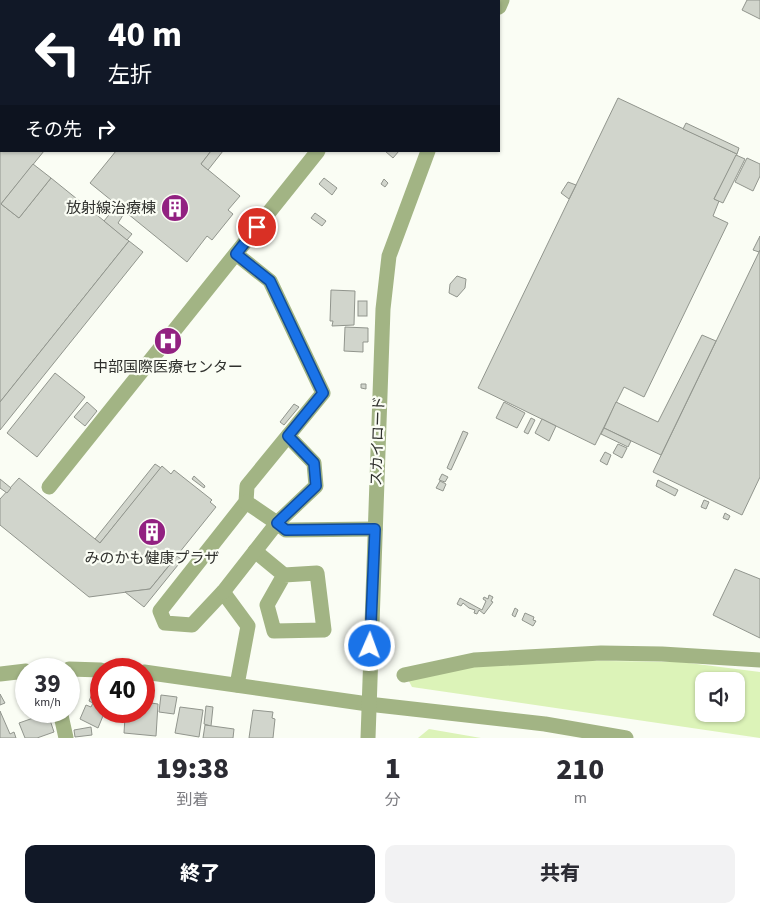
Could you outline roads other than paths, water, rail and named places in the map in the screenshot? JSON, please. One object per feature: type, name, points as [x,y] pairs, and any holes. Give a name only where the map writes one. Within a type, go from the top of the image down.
[{"type":"street","name":"スカイロード","points":[[368,738],[384,310],[389,256],[428,152]]},
{"type":"street","points":[[48,486],[236,254],[310,154]]},
{"type":"street","points":[[236,254],[270,281],[323,393],[247,486],[246,502],[160,611],[165,624],[192,625],[222,592],[277,523],[316,486],[314,463],[288,436]]},
{"type":"street","points":[[246,502],[286,530],[375,529]]},
{"type":"street","points":[[255,550],[284,575],[317,573],[324,630],[274,631],[267,605],[284,575]]},
{"type":"street","points":[[222,592],[248,626],[237,685]]},
{"type":"street","points":[[404,675],[474,660],[600,653],[662,654],[760,660]]},
{"type":"street","points":[[0,674],[15,672]]},
{"type":"street","points":[[155,674],[368,704],[545,724],[626,738]]},
{"type":"street","points":[[63,723],[66,738]]},
{"type":"place","name":"放射線治療棟","points":[[175,208]]},
{"type":"place","name":"中部国際医療センター","points":[[168,341]]},
{"type":"place","name":"みのかも健康プラザ","points":[[152,532]]}]
